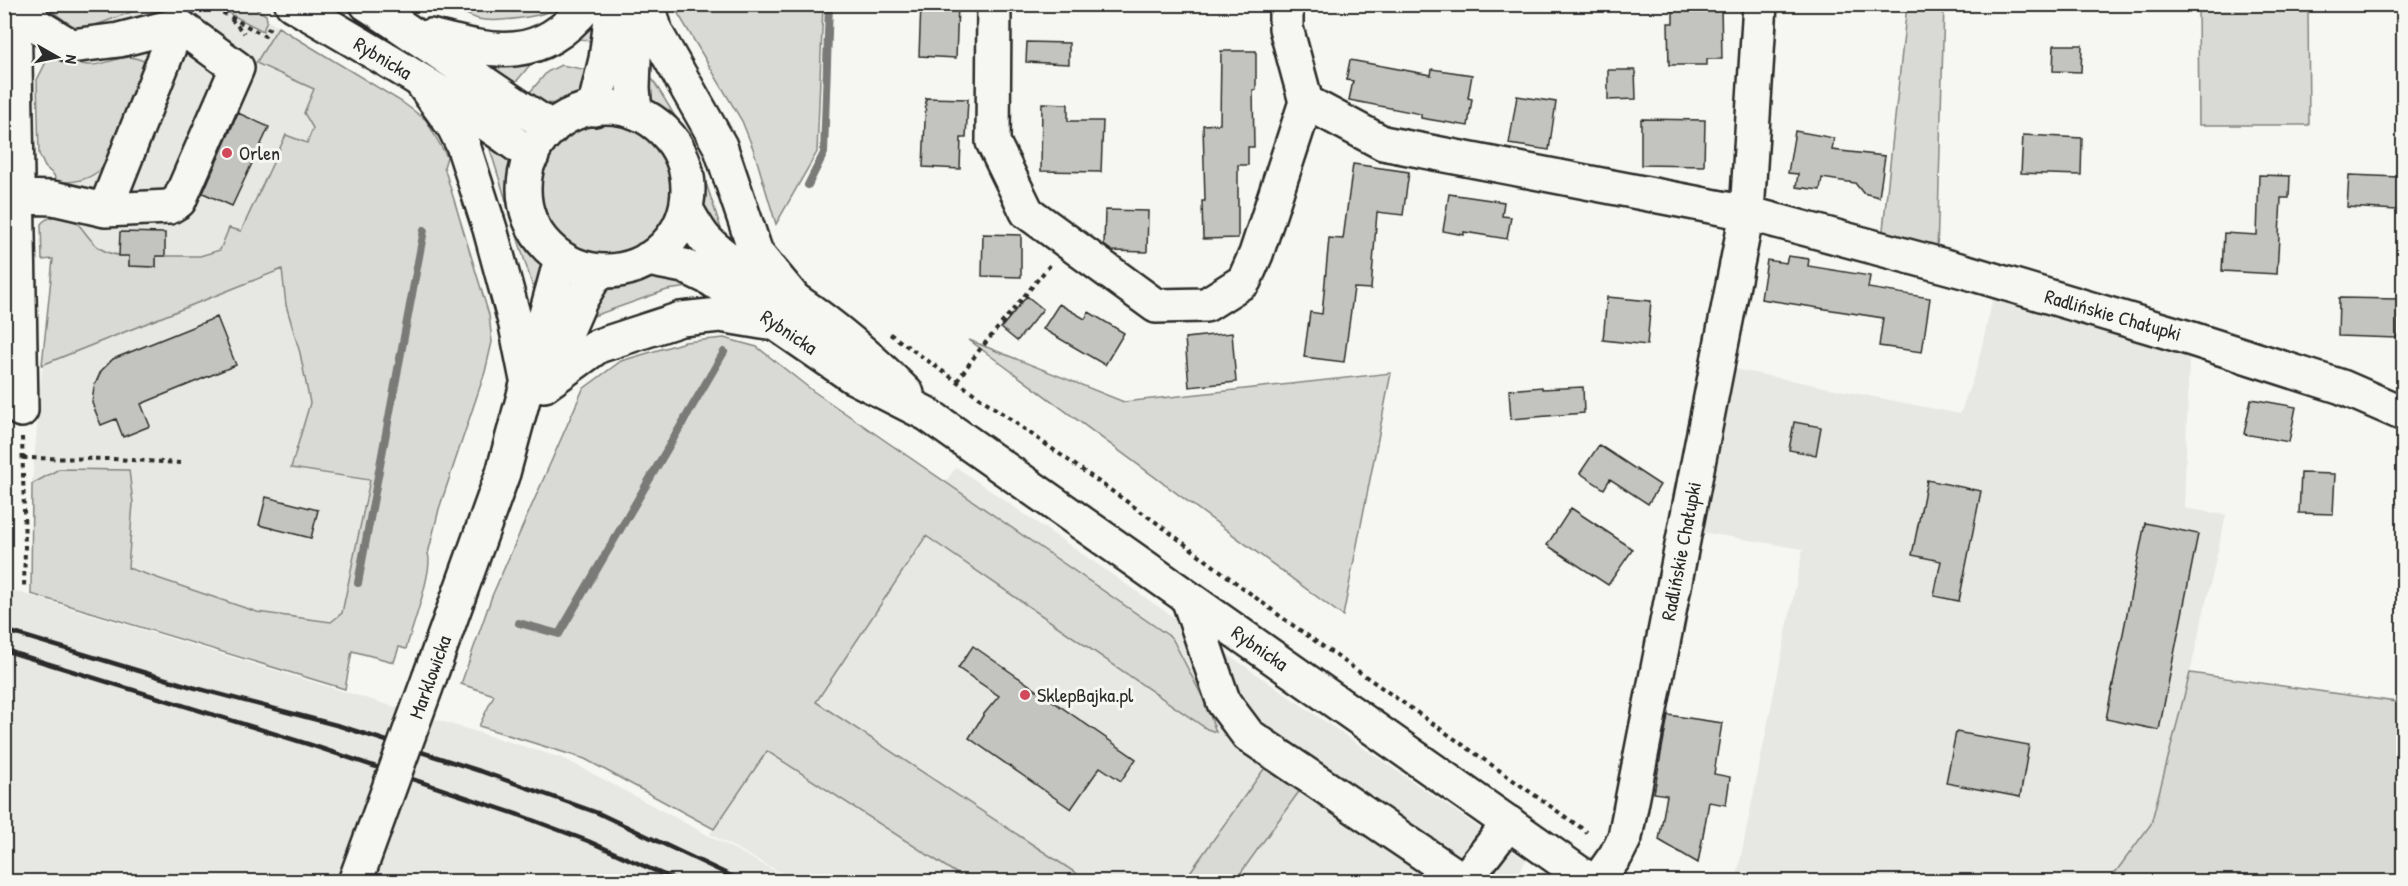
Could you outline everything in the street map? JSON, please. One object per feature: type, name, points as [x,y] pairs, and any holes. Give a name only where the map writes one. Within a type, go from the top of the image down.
[{"type":"main road","points":[[15,4],[21,410]]},
{"type":"main road","points":[[21,4],[38,26],[71,46],[119,40],[178,25]]},
{"type":"main road","name":"Rybnicka","points":[[367,4],[411,31],[510,102],[552,128]]},
{"type":"main road","points":[[411,31],[489,50],[513,50],[540,42],[566,28],[588,4]]},
{"type":"main road","points":[[594,109],[603,76],[613,4]]},
{"type":"main road","points":[[635,112],[633,88],[636,4]]},
{"type":"main road","points":[[420,80],[454,127],[463,145],[490,229],[516,326],[535,381],[598,346],[681,319],[787,312],[756,253],[720,146],[656,33],[648,4]]},
{"type":"main road","points":[[994,4],[993,142],[1027,212],[1156,306],[1206,305],[1244,281],[1256,254],[1306,102],[1286,28],[1286,4]]},
{"type":"main road","name":"Radlińskie Chałupki","points":[[1597,882],[1616,855],[1625,837],[1747,213],[1760,4]]},
{"type":"main road","name":"Rybnicka","points":[[284,10],[420,80],[493,127],[532,156]]},
{"type":"main road","points":[[19,197],[53,198],[105,210],[169,207],[179,201],[237,68],[178,25]]},
{"type":"main road","points":[[105,210],[178,25]]},
{"type":"main road","points":[[1306,102],[1383,144],[1747,213]]},
{"type":"main road","points":[[615,108],[635,112],[657,125],[670,137],[686,170],[688,183],[686,209],[675,234],[648,260],[626,269],[598,271],[561,259],[540,239],[529,216],[525,188],[532,156],[542,137],[571,116],[594,109],[615,108]]},
{"type":"main road","name":"Rybnicka","points":[[686,209],[704,238],[787,312],[852,376],[927,414],[1592,882]]},
{"type":"main road","name":"Radlińskie Chałupki","points":[[1747,213],[1967,272],[2192,339],[2342,387],[2403,414]]},
{"type":"main road","name":"Marklowicka","points":[[355,882],[535,381],[561,259]]},
{"type":"main road","name":"Rybnicka","points":[[648,260],[684,266],[787,312]]},
{"type":"main road","name":"Marklowicka","points":[[535,381],[598,271]]},
{"type":"main road","points":[[1188,597],[1224,703],[1248,735],[1464,881],[1509,823]]},
{"type":"path","points":[[207,4],[265,36],[284,10]]},
{"type":"path","points":[[957,381],[977,353],[1069,242]]},
{"type":"path","points":[[890,333],[1157,523],[1284,619],[1587,832]]},
{"type":"path","points":[[21,410],[24,588]]},
{"type":"path","points":[[23,458],[113,459],[180,463]]},
{"type":"shaded area","points":[[47,5],[150,5],[88,28],[72,28]]},
{"type":"shaded area","points":[[150,5],[213,5],[262,31],[267,20],[369,82],[286,305],[300,353],[310,403],[291,467],[370,480],[342,613],[331,622],[257,612],[128,568],[133,503],[59,469],[32,484],[56,215],[56,182],[124,56],[90,65],[50,54],[72,28],[108,22]]},
{"type":"shaded area","points":[[213,5],[250,5],[266,15],[267,20],[263,31]]},
{"type":"shaded area","points":[[448,5],[561,5],[534,16],[486,20],[478,19]]},
{"type":"shaded area","points":[[600,5],[599,43],[572,37]]},
{"type":"shaded area","points":[[673,5],[823,5],[817,152],[776,224],[754,151],[742,121]]},
{"type":"shaded area","points":[[1907,5],[1944,5],[1937,255],[1882,239]]},
{"type":"shaded area","points":[[2198,5],[2308,5],[2309,125],[2199,125]]},
{"type":"shaded area","points":[[278,27],[402,102],[426,120],[447,157],[444,167],[489,315],[492,342],[485,372],[439,509],[428,554],[425,585],[406,649],[399,647],[394,662],[352,651],[345,689],[31,594],[32,484],[59,469],[129,470],[133,503],[128,568],[257,612],[331,622],[342,613],[370,480],[291,468],[310,403],[300,353],[286,305],[282,269],[42,365],[53,259],[42,260],[41,224],[44,221],[61,215],[68,217],[80,226],[101,249],[129,256],[129,266],[156,267],[156,256],[200,256],[220,250],[229,228],[241,231],[286,135],[307,143],[313,128],[304,113],[314,89],[256,63]]},
{"type":"shaded area","points":[[50,54],[88,65],[125,58],[140,59],[149,64],[128,121],[107,163],[100,170],[80,180],[56,182],[54,175],[45,167],[39,154],[37,80]]},
{"type":"shaded area","points":[[539,54],[511,88],[474,59]]},
{"type":"shaded area","points":[[561,65],[593,71],[581,91],[574,97],[558,103],[537,102],[525,98],[547,72]]},
{"type":"shaded area","points":[[650,78],[695,149],[725,241],[701,213],[698,179],[690,151],[680,133],[651,102],[647,92]]},
{"type":"shaded area","points":[[607,122],[632,127],[654,141],[668,163],[673,188],[668,213],[654,235],[632,249],[607,254],[582,249],[560,235],[546,213],[541,188],[546,163],[560,141],[582,127]]},
{"type":"shaded area","points":[[495,141],[510,158],[513,168],[512,198],[544,274],[536,297],[489,146]]},
{"type":"shaded area","points":[[649,272],[696,286],[667,290],[588,318],[601,289],[612,282]]},
{"type":"shaded area","points":[[1993,298],[2189,357],[2184,508],[2226,515],[2190,673],[2151,824],[2109,881],[1736,881],[1803,549],[1701,532],[1734,369],[1960,414],[1977,367]]},
{"type":"shaded area","points":[[724,338],[757,347],[813,391],[1172,638],[1206,704],[1216,732],[1207,729],[926,536],[816,702],[1088,881],[968,881],[767,751],[714,829],[585,759],[479,726],[494,695],[461,684],[492,596],[583,389],[621,361],[685,342]]},
{"type":"shaded area","points":[[969,340],[1124,402],[1391,373],[1343,616]]},
{"type":"shaded area","points":[[956,467],[1526,860],[1513,882],[798,882],[710,834]]},
{"type":"shaded area","points":[[5,588],[565,759],[794,881],[5,882]]},
{"type":"shaded area","points":[[2190,673],[2403,703],[2403,881],[2109,881],[2151,824]]},
{"type":"shaded area","points":[[1264,769],[1273,769],[1303,786],[1235,881],[1183,882]]},
{"type":"building","points":[[921,4],[958,4],[956,58],[919,56]]},
{"type":"building","points":[[1673,4],[1721,4],[1722,59],[1707,59],[1707,65],[1669,65],[1668,23],[1673,23]]},
{"type":"building","points":[[1027,42],[1069,43],[1069,64],[1026,62]]},
{"type":"building","points":[[2054,45],[2082,45],[2081,72],[2053,71]]},
{"type":"building","points":[[1221,51],[1256,51],[1256,90],[1253,90],[1254,147],[1248,147],[1248,165],[1238,165],[1238,238],[1203,239],[1202,201],[1205,201],[1203,125],[1220,124]]},
{"type":"building","points":[[1350,60],[1431,75],[1432,69],[1472,75],[1468,98],[1472,99],[1468,126],[1421,118],[1421,114],[1349,100],[1353,81],[1346,80]]},
{"type":"building","points":[[1608,70],[1635,70],[1636,99],[1608,100]]},
{"type":"building","points":[[1517,96],[1556,102],[1549,150],[1509,144]]},
{"type":"building","points":[[926,98],[968,99],[966,138],[961,138],[960,169],[923,167]]},
{"type":"building","points":[[1042,103],[1068,104],[1068,121],[1103,121],[1101,172],[1041,171]]},
{"type":"building","points":[[238,113],[269,127],[232,206],[203,193]]},
{"type":"building","points":[[1641,119],[1705,120],[1704,166],[1641,165]]},
{"type":"building","points":[[1795,131],[1834,138],[1832,150],[1885,156],[1879,197],[1863,193],[1855,183],[1822,178],[1820,190],[1796,187],[1798,174],[1788,173]]},
{"type":"building","points":[[2023,135],[2082,138],[2081,175],[2021,173]]},
{"type":"building","points":[[1353,164],[1409,172],[1403,215],[1377,212],[1371,289],[1354,288],[1344,362],[1304,357],[1310,312],[1322,314],[1329,238],[1343,239]]},
{"type":"building","points":[[2259,175],[2290,176],[2289,198],[2281,198],[2277,274],[2222,271],[2224,233],[2257,235]]},
{"type":"building","points":[[2349,175],[2399,177],[2397,210],[2347,207]]},
{"type":"building","points":[[1449,194],[1504,202],[1502,216],[1511,217],[1507,239],[1443,231]]},
{"type":"building","points":[[1105,210],[1148,211],[1147,252],[1112,251],[1104,245]]},
{"type":"building","points":[[120,232],[165,233],[165,256],[156,256],[156,267],[129,266],[129,256],[119,256]]},
{"type":"building","points":[[983,234],[1021,235],[1021,277],[982,276]]},
{"type":"building","points":[[1788,256],[1809,259],[1808,266],[1870,276],[1868,288],[1930,298],[1922,352],[1879,346],[1883,318],[1761,299],[1767,260],[1786,263]]},
{"type":"building","points":[[1027,296],[1043,309],[1017,341],[1001,328]]},
{"type":"building","points":[[1607,297],[1651,301],[1647,345],[1603,340]]},
{"type":"building","points":[[2339,298],[2399,299],[2397,338],[2338,336]]},
{"type":"building","points":[[1059,304],[1085,319],[1089,312],[1124,333],[1105,365],[1043,329]]},
{"type":"building","points":[[217,317],[236,365],[141,404],[150,426],[123,437],[116,419],[101,425],[92,403],[94,387],[101,371],[113,359]]},
{"type":"building","points":[[1232,333],[1236,382],[1189,387],[1185,338]]},
{"type":"building","points":[[1542,387],[1542,389],[1583,387],[1584,413],[1511,419],[1509,390]]},
{"type":"building","points":[[2251,399],[2296,407],[2289,442],[2244,434]]},
{"type":"building","points":[[1794,422],[1821,427],[1816,455],[1789,450]]},
{"type":"building","points":[[1599,445],[1660,485],[1648,504],[1610,479],[1604,489],[1580,473]]},
{"type":"building","points":[[2301,473],[2335,474],[2333,514],[2299,513]]},
{"type":"building","points":[[1927,480],[1981,491],[1959,601],[1934,596],[1941,561],[1912,555]]},
{"type":"building","points":[[266,497],[318,510],[311,538],[259,525]]},
{"type":"building","points":[[1571,508],[1633,549],[1608,585],[1547,545]]},
{"type":"building","points":[[2145,523],[2198,534],[2159,730],[2106,719]]},
{"type":"building","points":[[973,646],[1136,759],[1121,781],[1100,767],[1071,809],[969,738],[999,696],[958,668]]},
{"type":"building","points":[[1668,715],[1722,723],[1714,774],[1730,777],[1726,805],[1709,802],[1698,863],[1659,840],[1667,795],[1654,793]]},
{"type":"building","points":[[1956,732],[2029,745],[2020,797],[1946,783]]},
{"type":"waterway","points":[[808,185],[824,153],[829,4]]},
{"type":"waterway","points":[[358,583],[424,230]]},
{"type":"waterway","points":[[519,623],[559,634],[724,352]]},
{"type":"railway","points":[[4,630],[192,687],[340,726],[480,771],[598,813],[744,882]]},
{"type":"railway","points":[[4,650],[311,745],[519,815],[588,841],[680,882]]},
{"type":"place","name":"Orlen","points":[[227,153]]},
{"type":"place","name":"SklepBajka.pl","points":[[1025,695]]}]
